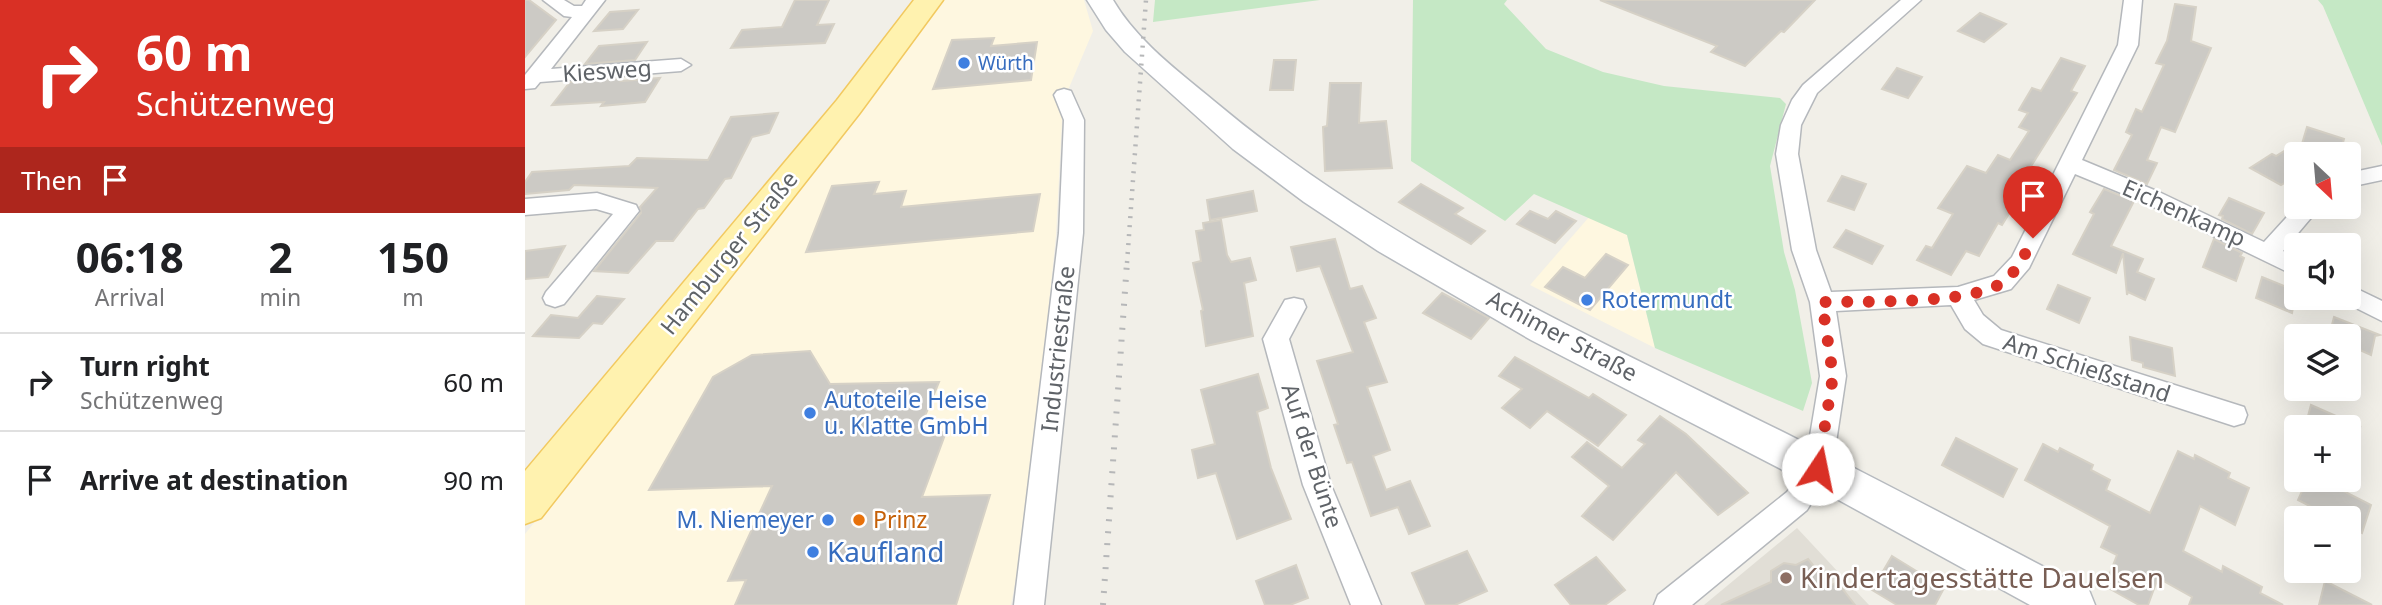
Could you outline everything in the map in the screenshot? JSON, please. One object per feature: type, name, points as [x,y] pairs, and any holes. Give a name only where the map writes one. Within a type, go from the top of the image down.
[{"type":"main road","name":"Hamburger Straße","points":[[525,504],[848,107],[929,0]]},
{"type":"main road","name":"Achimer Straße","points":[[1100,0],[1123,35],[1196,103],[1244,144],[1319,200],[1539,326],[1818,469],[2073,605]]},
{"type":"street","points":[[552,0],[571,12],[591,5]]},
{"type":"street","points":[[1669,605],[1797,501],[1818,469],[1833,376],[1822,302],[1804,250],[1792,195],[1787,154],[1791,125],[1802,100],[1811,89],[1912,0]]},
{"type":"street","points":[[1822,302],[1958,296],[2002,283],[2021,262],[2128,45],[2133,0]]},
{"type":"street","points":[[529,82],[591,5]]},
{"type":"street","name":"Kiesweg","points":[[529,82],[681,65]]},
{"type":"street","name":"Industriestraße","points":[[1029,605],[1071,233],[1074,120],[1064,95]]},
{"type":"street","name":"Eichenkamp","points":[[2070,163],[2151,197],[2284,260]]},
{"type":"street","points":[[2361,177],[2382,173]]},
{"type":"street","points":[[525,207],[597,201],[628,211],[555,298]]},
{"type":"street","points":[[2269,252],[2298,219]]},
{"type":"street","name":"Am Schießstand","points":[[1958,296],[1974,322],[1992,337],[2234,415]]},
{"type":"street","points":[[2361,301],[2382,312]]},
{"type":"street","name":"Auf der Bünte","points":[[1294,307],[1276,339],[1317,485],[1366,605]]},
{"type":"shaded area","points":[[940,0],[1084,0],[1093,31],[1063,102],[1056,235],[1028,514],[1011,605],[525,605],[525,534],[837,145]]},
{"type":"shaded area","points":[[1589,217],[1627,235],[1655,348],[1530,285]]},
{"type":"shaded area","points":[[1797,528],[1869,605],[1704,605]]},
{"type":"green space","points":[[1155,0],[1320,0],[1153,22]]},
{"type":"green space","points":[[1413,0],[1507,0],[1504,4],[1546,49],[1603,72],[1664,86],[1780,98],[1786,104],[1770,166],[1784,252],[1795,290],[1812,383],[1803,411],[1655,348],[1627,235],[1534,194],[1505,221],[1411,161]]},
{"type":"green space","points":[[2318,0],[2382,0],[2382,146],[2323,6]]},
{"type":"building","points":[[525,0],[529,0],[556,20],[525,57]]},
{"type":"building","points":[[795,0],[829,0],[817,25],[834,24],[825,43],[731,48],[742,30],[782,27]]},
{"type":"building","points":[[1600,0],[1815,0],[1745,66],[1711,52],[1717,46]]},
{"type":"building","points":[[2175,4],[2196,7],[2191,41],[2211,48],[2175,132],[2161,127],[2147,160],[2157,163],[2147,184],[2114,170],[2132,135],[2126,132],[2136,109],[2142,112],[2164,65],[2156,63],[2167,41]]},
{"type":"building","points":[[638,10],[623,29],[594,31],[610,12]]},
{"type":"building","points":[[1980,13],[2006,24],[1984,42],[1958,31]]},
{"type":"building","points":[[994,38],[991,46],[1037,42],[1031,80],[933,89],[952,40]]},
{"type":"building","points":[[647,42],[635,60],[585,64],[599,46]]},
{"type":"building","points":[[2061,58],[2085,66],[2071,91],[2077,93],[2011,198],[2017,201],[2002,225],[1998,223],[1979,256],[1966,251],[1951,275],[1917,260],[1926,246],[1932,248],[1953,214],[1938,208],[1967,166],[1986,173],[1998,155],[2010,160],[2029,131],[2019,127],[2028,113],[2019,110],[2032,88],[2041,91]]},
{"type":"building","points":[[1274,60],[1296,60],[1293,90],[1270,90]]},
{"type":"building","points":[[1897,68],[1922,77],[1908,98],[1882,89]]},
{"type":"building","points":[[623,78],[621,81],[660,78],[645,102],[601,106],[604,102],[552,105],[570,82]]},
{"type":"building","points":[[1330,83],[1361,83],[1359,123],[1386,121],[1392,168],[1325,171],[1323,127],[1327,126]]},
{"type":"building","points":[[778,113],[769,133],[752,137],[731,178],[725,179],[704,208],[698,209],[673,241],[656,241],[628,273],[594,271],[641,213],[640,207],[657,188],[574,185],[569,190],[525,194],[525,182],[532,172],[629,166],[637,158],[708,160],[731,117]]},
{"type":"building","points":[[2307,127],[2344,139],[2343,142],[2303,142]]},
{"type":"building","points":[[2284,151],[2284,183],[2281,185],[2250,168],[2272,154],[2276,156]]},
{"type":"building","points":[[1842,176],[1866,184],[1854,210],[1828,201]]},
{"type":"building","points":[[879,182],[874,194],[906,191],[901,207],[1040,194],[1033,231],[806,252],[832,186]]},
{"type":"building","points":[[1421,184],[1463,208],[1455,214],[1485,231],[1471,244],[1399,202]]},
{"type":"building","points":[[2104,189],[2134,201],[2111,246],[2143,259],[2137,272],[2154,279],[2145,300],[2128,292],[2127,295],[2123,253],[2116,273],[2073,254],[2094,214],[2090,212]]},
{"type":"building","points":[[1253,191],[1257,211],[1210,220],[1207,200]]},
{"type":"building","points":[[2229,198],[2264,213],[2252,234],[2219,215]]},
{"type":"building","points":[[1530,211],[1548,219],[1556,211],[1576,221],[1555,243],[1517,224]]},
{"type":"building","points":[[1221,220],[1227,255],[1231,262],[1250,258],[1256,280],[1244,283],[1253,336],[1206,346],[1203,310],[1193,263],[1201,261],[1196,231],[1204,230],[1203,223]]},
{"type":"building","points":[[1846,230],[1883,246],[1872,264],[1834,247]]},
{"type":"building","points":[[1335,239],[1350,289],[1362,286],[1376,318],[1364,322],[1387,382],[1367,387],[1390,450],[1373,456],[1386,490],[1410,481],[1430,526],[1409,534],[1398,507],[1371,516],[1352,462],[1347,463],[1334,425],[1338,424],[1317,361],[1353,352],[1320,266],[1297,271],[1291,247]]},
{"type":"building","points":[[2214,239],[2242,253],[2240,256],[2244,258],[2236,281],[2203,267]]},
{"type":"building","points":[[565,246],[548,277],[525,279],[525,251]]},
{"type":"building","points":[[1606,254],[1628,265],[1590,310],[1545,287],[1563,267],[1585,278]]},
{"type":"building","points":[[2262,277],[2284,286],[2284,310],[2256,298]]},
{"type":"building","points":[[2058,285],[2090,298],[2079,323],[2047,309]]},
{"type":"building","points":[[1442,293],[1489,318],[1471,339],[1423,313]]},
{"type":"building","points":[[597,296],[624,299],[602,324],[593,323],[579,338],[533,336],[551,315],[578,318]]},
{"type":"building","points":[[2334,317],[2352,324],[2332,324]]},
{"type":"building","points":[[2361,328],[2380,335],[2375,336],[2371,355],[2361,350]]},
{"type":"building","points":[[2130,337],[2172,348],[2175,376],[2143,367],[2143,363],[2132,360]]},
{"type":"building","points":[[810,351],[830,384],[939,382],[918,433],[946,432],[922,497],[990,495],[956,605],[735,605],[746,580],[728,581],[772,486],[649,490],[713,377],[752,355]]},
{"type":"building","points":[[1515,357],[1589,398],[1593,394],[1626,415],[1598,446],[1547,411],[1530,428],[1502,408],[1522,389],[1499,376]]},
{"type":"building","points":[[1258,374],[1268,408],[1257,412],[1271,468],[1291,519],[1237,539],[1216,473],[1198,478],[1192,450],[1215,444],[1201,390]]},
{"type":"building","points":[[2311,405],[2334,415],[2308,415]]},
{"type":"building","points":[[1660,416],[1686,434],[1748,493],[1718,515],[1676,472],[1613,540],[1582,516],[1609,486],[1572,457],[1587,442],[1622,468],[1645,444],[1638,440]]},
{"type":"building","points":[[1956,438],[2017,469],[2003,497],[1942,465]]},
{"type":"building","points":[[2043,444],[2058,452],[2060,448],[2093,465],[2091,470],[2110,480],[2106,490],[2150,513],[2178,451],[2194,459],[2195,455],[2230,473],[2228,478],[2249,488],[2235,525],[2200,506],[2183,551],[2222,572],[2223,566],[2262,587],[2260,593],[2283,605],[2189,605],[2192,597],[2158,578],[2148,605],[2139,605],[2105,586],[2117,555],[2101,547],[2110,526],[2025,480]]},
{"type":"building","points":[[2302,492],[2346,492],[2371,505],[2362,533],[2361,506],[2310,506],[2298,500]]},
{"type":"building","points":[[1467,551],[1487,591],[1455,605],[1426,605],[1412,573]]},
{"type":"building","points":[[1892,556],[1944,588],[1935,605],[1897,605],[1872,590]]},
{"type":"building","points":[[1596,557],[1625,590],[1605,605],[1571,605],[1555,585]]},
{"type":"building","points":[[1808,559],[1830,586],[1837,582],[1855,605],[1721,605],[1771,582],[1771,571],[1784,563],[1796,565]]},
{"type":"building","points":[[1296,565],[1308,598],[1290,605],[1265,605],[1256,581]]},
{"type":"building","points":[[2324,583],[2329,583],[2372,605],[2319,605]]},
{"type":"railway","points":[[1127,263],[1146,0]]},
{"type":"railway","points":[[1103,605],[1127,262]]},
{"type":"place","name":"Würth","points":[[964,63]]},
{"type":"place","name":"Rotermundt","points":[[1587,300]]},
{"type":"place","name":"Autoteile Heise u. Klatte GmbH","points":[[810,413]]},
{"type":"place","name":"M. Niemeyer","points":[[828,520]]},
{"type":"place","name":"Prinz","points":[[859,520]]},
{"type":"place","name":"Kaufland","points":[[813,552]]},
{"type":"place","name":"Kindertagesstätte Dauelsen","points":[[1786,578]]},
{"type":"route","points":[[1818,469],[1833,376],[1822,302],[1958,296],[2002,283],[2021,262],[2033,238]]}]
